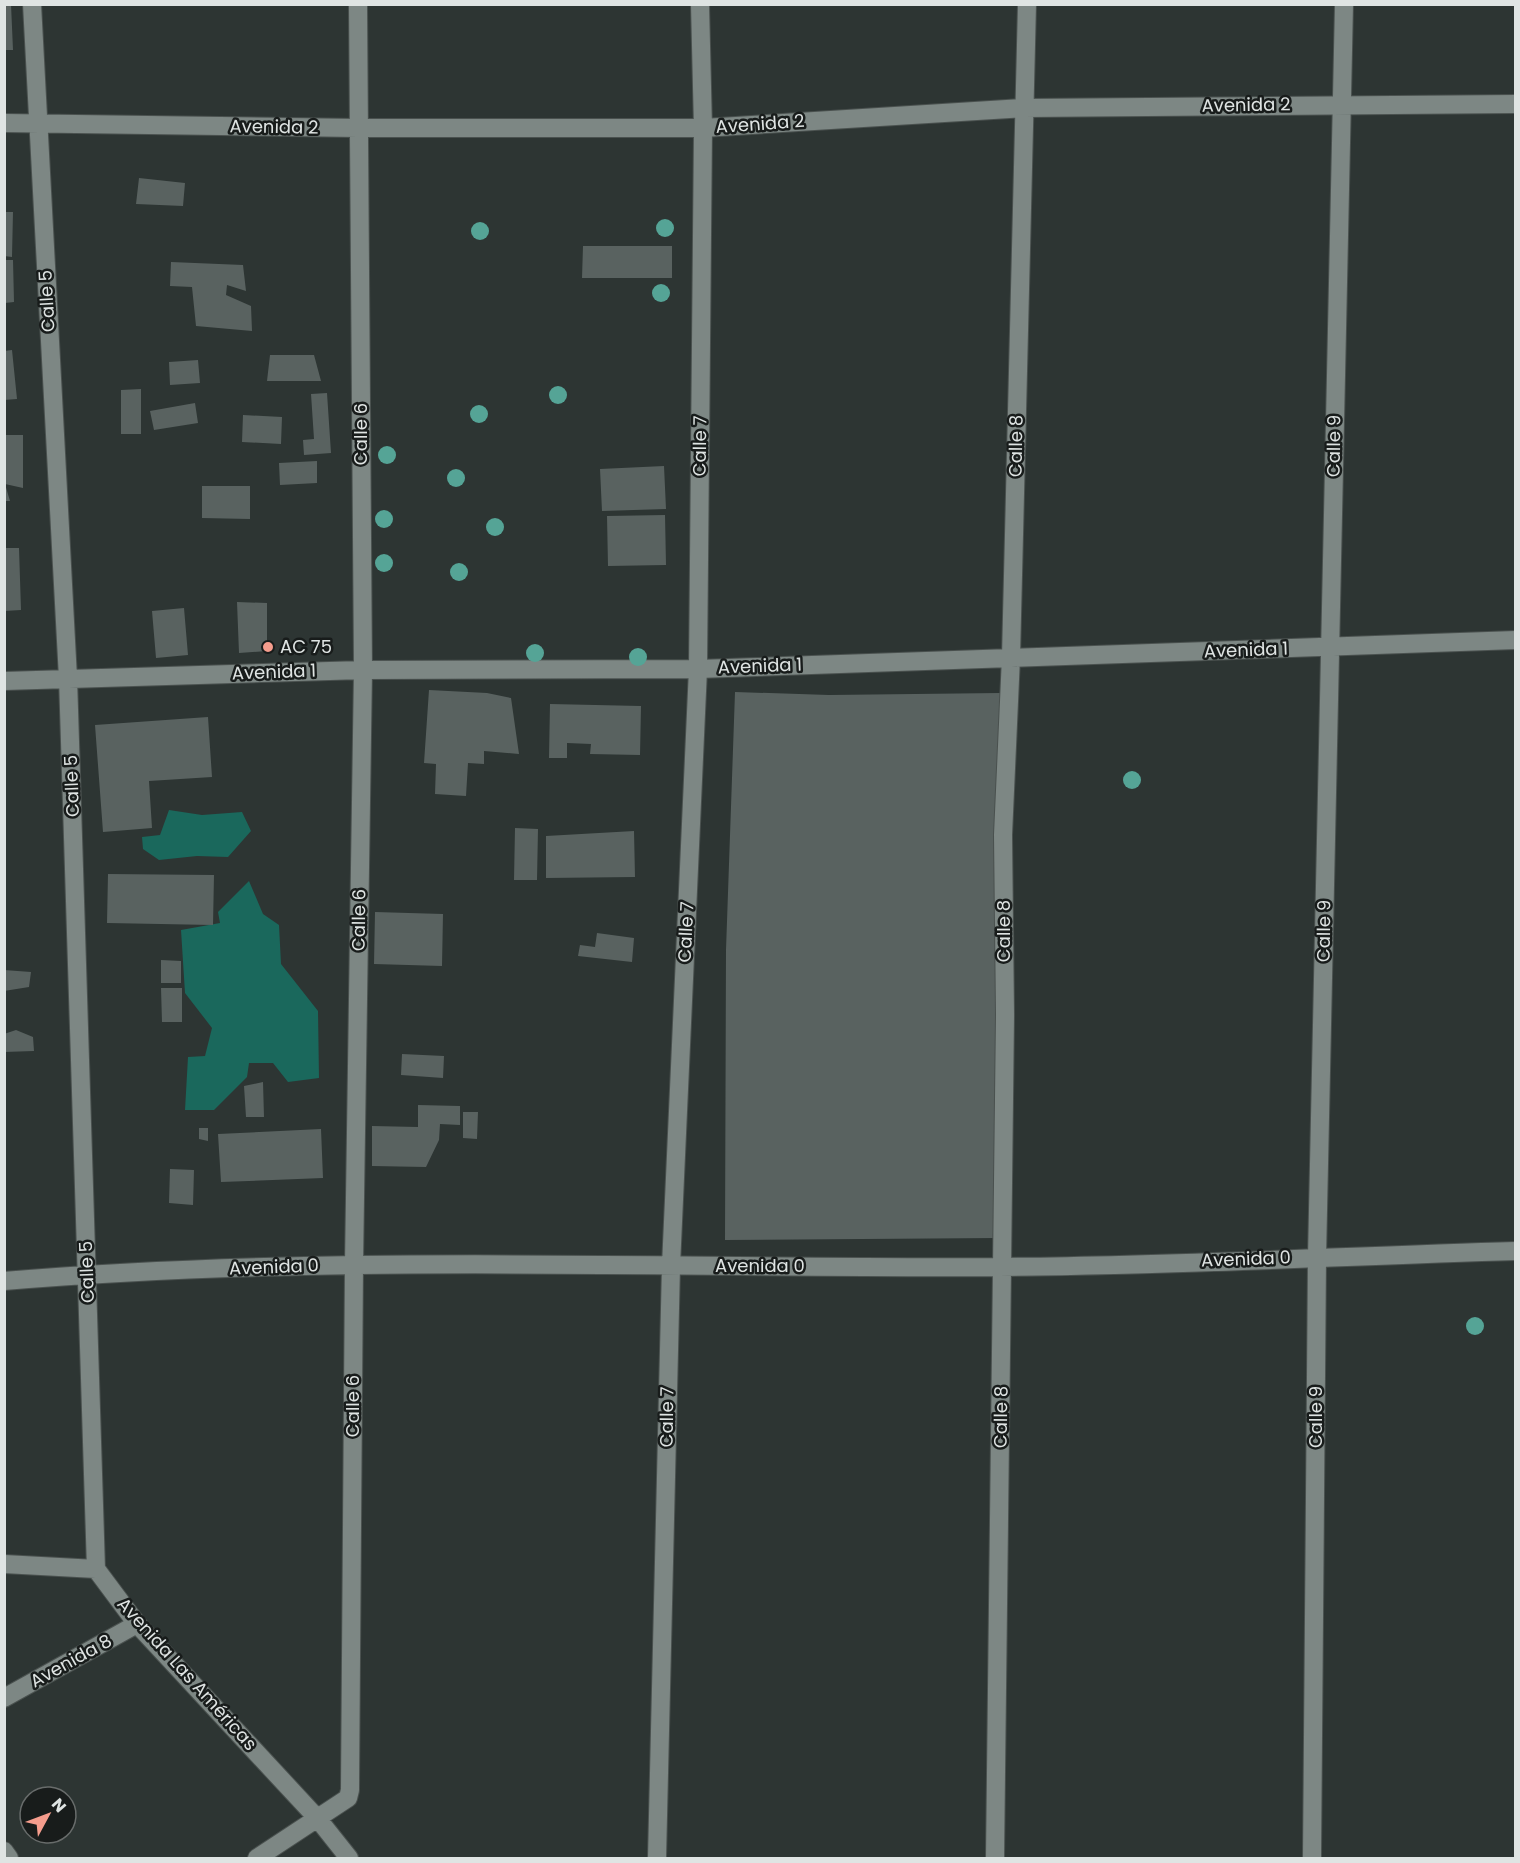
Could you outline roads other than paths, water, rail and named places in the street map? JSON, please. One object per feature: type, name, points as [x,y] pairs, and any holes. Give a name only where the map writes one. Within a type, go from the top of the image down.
[{"type":"street","name":"Calle 5","points":[[32,4],[68,678],[96,1569]]},
{"type":"street","name":"Calle 6","points":[[257,1858],[348,1798],[350,1790],[354,1264],[363,670],[358,4]]},
{"type":"street","name":"Calle 7","points":[[657,1858],[671,1266],[698,669],[703,128],[700,4]]},
{"type":"street","name":"Calle 8","points":[[995,1858],[1002,1267],[1003,835],[1011,657],[1027,4]]},
{"type":"street","name":"Calle 9","points":[[1312,1858],[1317,1257],[1344,4]]},
{"type":"street","name":"Avenida 2","points":[[4,123],[358,128],[703,128],[1024,108],[1515,104]]},
{"type":"street","name":"Avenida 1","points":[[4,681],[363,670],[698,669],[1515,640]]},
{"type":"street","name":"Avenida 0","points":[[4,1281],[88,1274],[354,1264],[1002,1267],[1515,1251]]},
{"type":"street","points":[[4,1564],[96,1569]]},
{"type":"street","name":"Avenida Las Américas","points":[[96,1569],[138,1624],[318,1819],[349,1858]]},
{"type":"street","name":"Avenida 8","points":[[4,1698],[138,1624]]},
{"type":"street","points":[[4,1851],[9,1858]]},
{"type":"place","name":"AC 75","points":[[268,647]]}]
